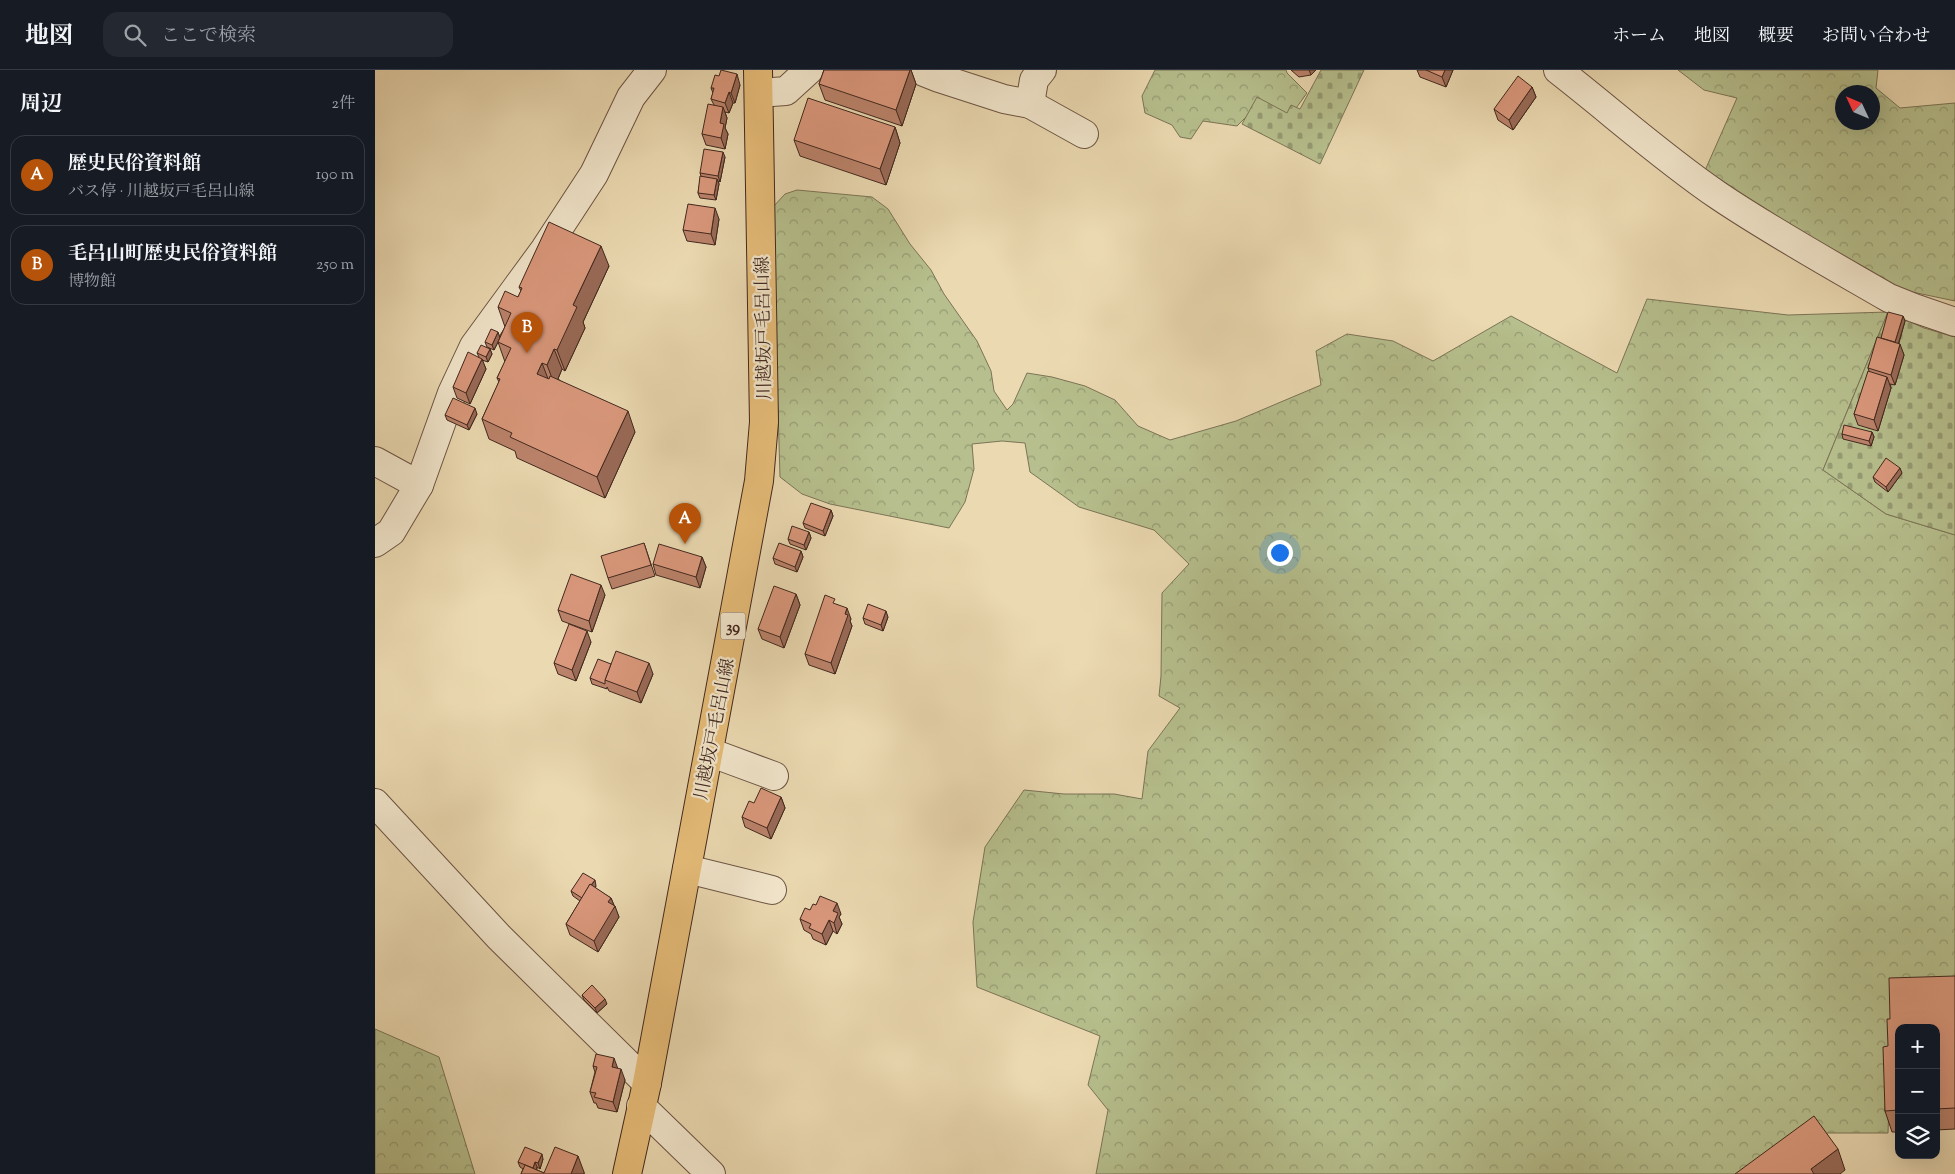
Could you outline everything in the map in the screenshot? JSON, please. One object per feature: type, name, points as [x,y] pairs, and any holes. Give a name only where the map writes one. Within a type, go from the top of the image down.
[{"type":"main road","name":"川越坂戸毛呂山線","points":[[627,1174],[687,869],[759,480],[764,422],[758,81]]},
{"type":"street","points":[[375,543],[391,532],[419,485],[452,393],[474,346],[567,216],[594,174],[631,97],[652,70]]},
{"type":"street","points":[[758,81],[786,91],[809,70]]},
{"type":"street","points":[[919,70],[985,93],[1030,104],[1084,134]]},
{"type":"street","points":[[1030,104],[1035,80],[1041,70]]},
{"type":"street","points":[[1558,70],[1611,110],[1665,156],[1741,211],[1889,298],[1955,322]]},
{"type":"street","points":[[375,461],[419,485]]},
{"type":"street","points":[[709,752],[775,776]]},
{"type":"street","points":[[375,803],[644,1095],[711,1174]]},
{"type":"street","points":[[687,869],[772,890]]},
{"type":"green space","points":[[1155,70],[1286,70],[1307,93],[1289,118],[1261,102],[1237,126],[1203,121],[1191,139],[1180,137],[1172,125],[1145,113],[1142,96]]},
{"type":"green space","points":[[1321,70],[1364,70],[1320,164],[1242,124],[1257,97],[1287,113],[1291,105],[1300,109]]},
{"type":"green space","points":[[1678,70],[1878,70],[1876,85],[1835,85],[1835,130],[1880,130],[1880,91],[1900,108],[1955,103],[1955,301],[1879,285],[1703,175],[1737,98],[1704,90]]},
{"type":"green space","points":[[797,190],[872,197],[888,209],[910,244],[931,270],[944,294],[977,341],[991,371],[994,391],[1007,410],[1013,404],[1027,373],[1052,377],[1085,386],[1115,400],[1138,426],[1170,440],[1236,421],[1321,385],[1316,351],[1347,334],[1393,341],[1433,361],[1511,316],[1617,373],[1647,299],[1788,315],[1888,312],[1823,470],[1886,514],[1955,535],[1955,990],[1893,992],[1888,1133],[1827,1133],[1771,1174],[1096,1174],[1108,1110],[1088,1085],[1100,1036],[977,987],[973,922],[985,847],[1024,790],[1064,794],[1114,794],[1142,799],[1148,751],[1180,708],[1159,696],[1162,593],[1189,564],[1154,530],[1079,507],[1030,472],[1025,443],[1002,441],[972,444],[974,469],[965,502],[949,528],[830,504],[802,494],[780,477],[778,408],[772,376],[773,207],[785,194]]},
{"type":"green space","points":[[1888,312],[1924,328],[1955,337],[1955,535],[1886,514],[1823,470]]},
{"type":"green space","points":[[375,1029],[439,1057],[475,1174],[375,1174]]},
{"type":"building","points":[[721,70],[737,74],[731,93],[729,92],[725,103],[711,99],[714,88],[711,88],[715,75],[719,76]]},
{"type":"building","points":[[824,70],[910,70],[896,110],[819,84]]},
{"type":"building","points":[[1426,70],[1445,70],[1442,77]]},
{"type":"building","points":[[1518,76],[1532,87],[1509,120],[1494,109]]},
{"type":"building","points":[[808,98],[895,127],[880,169],[794,140]]},
{"type":"building","points":[[708,104],[723,107],[720,123],[724,124],[721,138],[702,134]]},
{"type":"building","points":[[704,149],[723,152],[718,176],[700,173]]},
{"type":"building","points":[[700,176],[717,179],[714,195],[698,193]]},
{"type":"building","points":[[688,204],[715,208],[711,234],[683,230]]},
{"type":"building","points":[[549,222],[601,246],[573,305],[577,307],[557,350],[554,349],[547,365],[542,363],[537,374],[549,379],[550,376],[628,411],[597,477],[510,437],[512,433],[482,419],[500,379],[497,378],[511,348],[498,342],[511,313],[498,307],[505,291],[518,297],[522,288],[519,287]]},
{"type":"building","points":[[1888,312],[1903,316],[1895,342],[1881,338]]},
{"type":"building","points":[[491,329],[498,332],[492,345],[485,342]]},
{"type":"building","points":[[1877,337],[1900,344],[1891,375],[1868,368]]},
{"type":"building","points":[[481,345],[490,349],[486,357],[477,353]]},
{"type":"building","points":[[468,352],[482,359],[466,393],[453,387]]},
{"type":"building","points":[[1868,371],[1887,377],[1874,420],[1854,414]]},
{"type":"building","points":[[453,398],[475,408],[467,425],[445,415]]},
{"type":"building","points":[[1844,425],[1872,432],[1869,441],[1842,434]]},
{"type":"building","points":[[1886,458],[1900,468],[1886,487],[1873,477]]},
{"type":"building","points":[[811,503],[831,510],[823,531],[803,523]]},
{"type":"building","points":[[792,526],[809,532],[804,545],[788,539]]},
{"type":"building","points":[[644,543],[651,565],[608,578],[601,556]]},
{"type":"building","points":[[779,543],[801,551],[795,567],[773,558]]},
{"type":"building","points":[[659,544],[702,557],[696,577],[653,564]]},
{"type":"building","points":[[571,574],[601,585],[589,621],[558,610]]},
{"type":"building","points":[[774,586],[796,594],[780,637],[758,629]]},
{"type":"building","points":[[825,595],[835,599],[833,603],[847,608],[845,614],[848,615],[831,663],[805,654]]},
{"type":"building","points":[[868,604],[886,611],[881,625],[863,618]]},
{"type":"building","points":[[569,624],[587,631],[572,670],[554,663]]},
{"type":"building","points":[[616,651],[649,663],[637,692],[605,680]]},
{"type":"building","points":[[598,659],[611,664],[605,684],[590,678]]},
{"type":"building","points":[[761,788],[781,797],[767,828],[742,817],[749,801],[754,803]]},
{"type":"building","points":[[583,873],[595,880],[590,884],[582,898],[571,891]]},
{"type":"building","points":[[590,884],[611,898],[608,902],[615,906],[594,941],[566,924]]},
{"type":"building","points":[[820,896],[837,903],[833,911],[838,913],[834,923],[829,920],[822,934],[809,928],[811,924],[800,919],[805,908],[810,910],[813,904],[816,905]]},
{"type":"building","points":[[1955,976],[1955,1108],[1940,1109],[1940,1024],[1895,1024],[1895,1110],[1885,1111],[1883,1047],[1888,1046],[1887,1019],[1890,1019],[1889,978]]},
{"type":"building","points":[[592,985],[605,999],[595,1008],[582,995]]},
{"type":"building","points":[[596,1054],[614,1058],[612,1067],[621,1069],[613,1102],[594,1097],[596,1093],[590,1092],[597,1067],[593,1066]]},
{"type":"building","points":[[1814,1116],[1838,1149],[1811,1169],[1814,1174],[1735,1174]]},
{"type":"building","points":[[525,1147],[542,1154],[538,1163],[535,1162],[533,1168],[518,1162]]},
{"type":"building","points":[[555,1147],[578,1156],[571,1174],[521,1174],[525,1165],[544,1173]]},
{"type":"place","name":"毛呂山町歴史民俗資料館","points":[[527,353]]},
{"type":"place","name":"歴史民俗資料館","points":[[685,544]]}]
